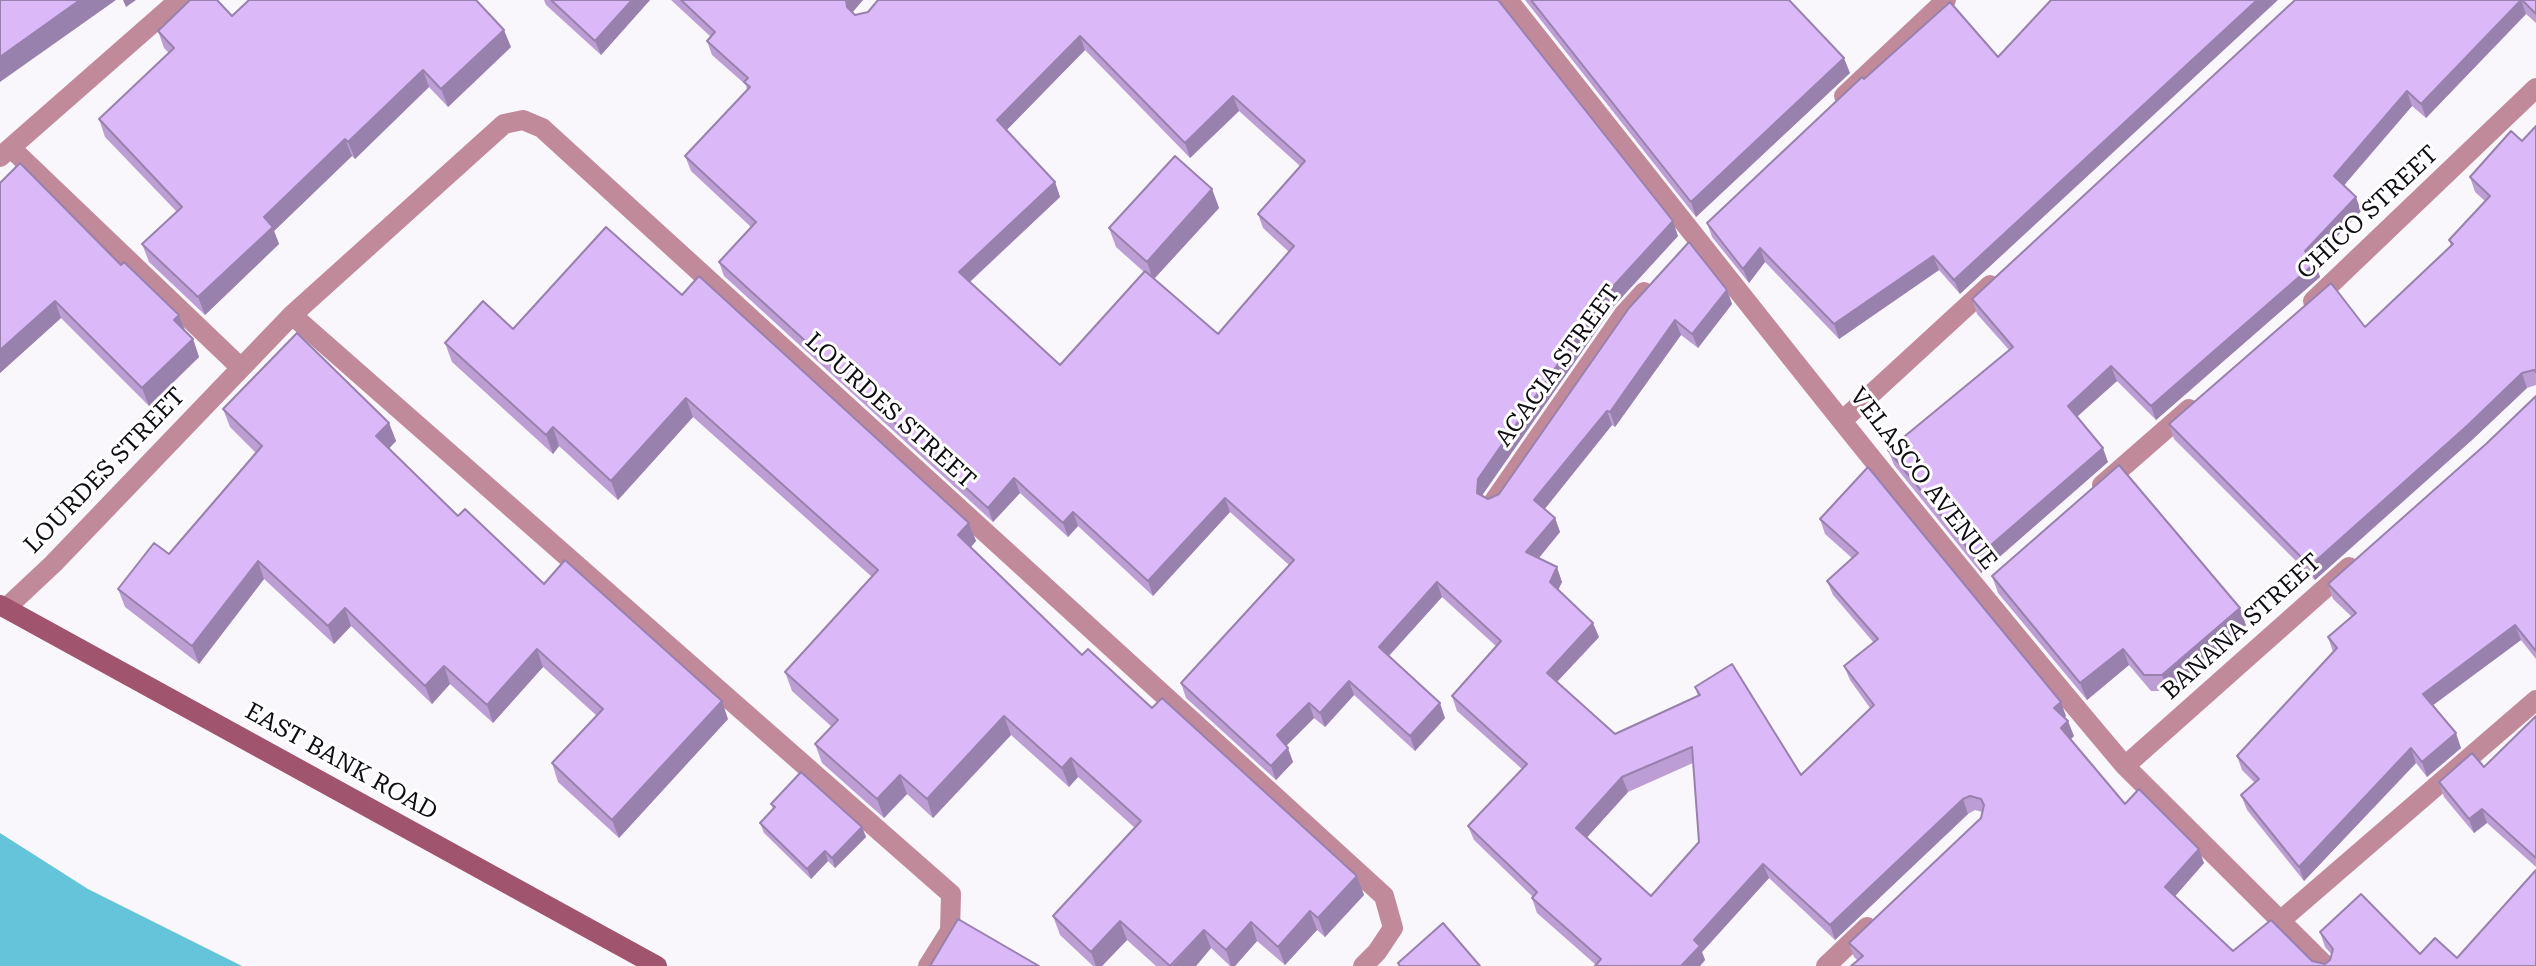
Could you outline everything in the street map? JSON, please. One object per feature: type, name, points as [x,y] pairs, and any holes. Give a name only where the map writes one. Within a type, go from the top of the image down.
[{"type":"main road","name":"EAST BANK ROAD","points":[[3,606],[657,966]]},
{"type":"street","points":[[179,0],[6,152],[240,367]]},
{"type":"street","name":"VELASCO AVENUE","points":[[1508,0],[1843,420],[1985,587],[2125,766],[2326,966]]},
{"type":"street","points":[[1832,107],[1946,0]]},
{"type":"street","name":"CHICO STREET","points":[[2295,317],[2536,88]]},
{"type":"street","name":"LOURDES STREET","points":[[3,606],[53,564],[292,315],[504,124],[523,120],[542,128],[1384,896],[1393,928],[1363,966]]},
{"type":"street","points":[[1843,420],[2006,271]]},
{"type":"street","name":"ACACIA STREET","points":[[1494,501],[1624,314],[1654,280]]},
{"type":"street","points":[[292,315],[951,894],[950,931],[928,966]]},
{"type":"street","points":[[2084,500],[2201,398]]},
{"type":"street","name":"BANANA STREET","points":[[2125,766],[2363,555]]},
{"type":"street","points":[[2280,921],[2536,700]]},
{"type":"street","points":[[1826,966],[1884,911]]},
{"type":"water","points":[[0,833],[88,889],[242,966],[0,966]]},
{"type":"building","points":[[0,0],[80,0],[0,57]]},
{"type":"building","points":[[190,0],[217,0],[232,16],[249,0],[476,0],[504,30],[441,89],[423,70],[264,217],[273,227],[198,297],[142,244],[182,207],[99,119],[174,48],[158,31]]},
{"type":"building","points":[[551,0],[632,0],[595,41]]},
{"type":"building","points":[[681,0],[846,0],[847,7],[855,15],[868,12],[878,0],[1498,0],[1673,221],[1608,292],[1478,479],[1477,493],[1488,499],[1499,494],[1629,308],[1689,242],[1727,290],[1692,334],[1675,320],[1610,412],[1607,411],[1534,500],[1555,518],[1526,552],[1557,567],[1550,582],[1593,623],[1547,673],[1615,734],[1700,695],[1695,687],[1732,664],[1801,775],[1874,705],[1844,666],[1878,639],[1827,581],[1858,553],[1820,519],[1868,467],[2061,702],[2054,708],[2068,721],[2061,728],[2125,804],[2139,789],[2199,849],[2165,887],[2233,951],[2271,920],[2312,961],[2325,964],[2330,960],[2333,949],[2320,932],[2361,894],[2420,954],[2435,938],[2457,958],[2536,870],[2536,966],[1851,966],[1863,956],[1849,943],[1981,818],[1984,805],[1981,799],[1970,796],[1963,799],[1830,925],[1763,864],[1694,940],[1700,946],[1681,966],[1595,966],[1601,959],[1532,898],[1537,892],[1468,826],[1527,764],[1452,696],[1501,641],[1437,582],[1379,647],[1440,703],[1410,736],[1349,681],[1320,713],[1309,703],[1277,735],[1288,748],[1271,766],[1181,683],[1294,560],[1225,498],[1148,581],[1073,512],[1063,523],[1014,478],[988,508],[719,262],[756,222],[685,156],[750,87],[744,82],[748,78],[707,41],[715,32]],"holes":[[[1080,36],[1185,143],[1233,96],[1305,161],[1258,214],[1294,246],[1218,334],[1145,271],[1060,365],[959,272],[1055,182],[997,120]],[[1692,747],[1699,842],[1651,896],[1576,828],[1622,777]]]},
{"type":"building","points":[[1531,0],[1789,0],[1844,58],[1691,202]]},
{"type":"building","points":[[2051,0],[2257,0],[1954,280],[1933,256],[1834,324],[1760,248],[1743,269],[1707,223],[1862,77],[1864,79],[1950,2],[1998,57]]},
{"type":"building","points":[[2295,0],[2521,0],[2421,104],[2407,91],[2334,176],[2356,197],[2305,251],[2315,263],[2151,406],[2111,366],[2068,406],[2103,448],[1976,558],[1888,450],[2013,347],[1972,299]]},
{"type":"building","points":[[2522,0],[2536,0],[2536,14]]},
{"type":"building","points":[[2536,126],[2536,372],[2522,373],[2310,566],[2169,424],[2331,283],[2365,327],[2453,244],[2449,240],[2490,196],[2470,177],[2511,131],[2522,141]]},
{"type":"building","points":[[1175,156],[1212,189],[1147,262],[1109,228]]},
{"type":"building","points":[[20,163],[121,265],[124,262],[179,315],[174,320],[193,339],[142,388],[55,301],[0,350],[0,183]]},
{"type":"building","points":[[606,227],[682,295],[699,276],[969,523],[958,535],[1082,655],[1088,649],[1152,708],[1162,698],[1357,876],[1318,918],[1310,911],[1278,947],[1251,922],[1226,950],[1204,930],[1170,966],[1120,921],[1091,952],[1053,916],[1141,821],[1071,758],[1062,768],[1004,716],[927,799],[900,775],[877,799],[815,744],[838,720],[785,672],[878,570],[686,398],[611,481],[553,427],[546,435],[445,343],[483,301],[513,329]]},
{"type":"building","points":[[297,333],[389,423],[376,436],[458,516],[465,509],[544,584],[565,560],[722,701],[612,820],[552,763],[603,709],[537,649],[487,705],[444,666],[425,686],[345,608],[328,626],[258,561],[192,646],[118,589],[154,543],[169,554],[262,446],[223,409]]},
{"type":"building","points":[[2536,396],[2536,651],[2515,625],[2423,694],[2456,733],[2422,762],[2411,748],[2299,867],[2241,795],[2259,779],[2237,756],[2337,648],[2328,637],[2356,613],[2328,584]]},
{"type":"building","points":[[2119,465],[2240,608],[2162,675],[2144,675],[2123,649],[2080,683],[1992,576]]},
{"type":"building","points":[[2536,716],[2536,858],[2482,809],[2469,819],[2439,782],[2472,753],[2484,767]]},
{"type":"building","points":[[801,772],[862,827],[832,858],[825,851],[807,869],[760,823],[775,807],[771,804]]},
{"type":"building","points":[[958,919],[1039,966],[930,966]]},
{"type":"building","points":[[1443,923],[1480,966],[1400,966],[1398,963]]}]
